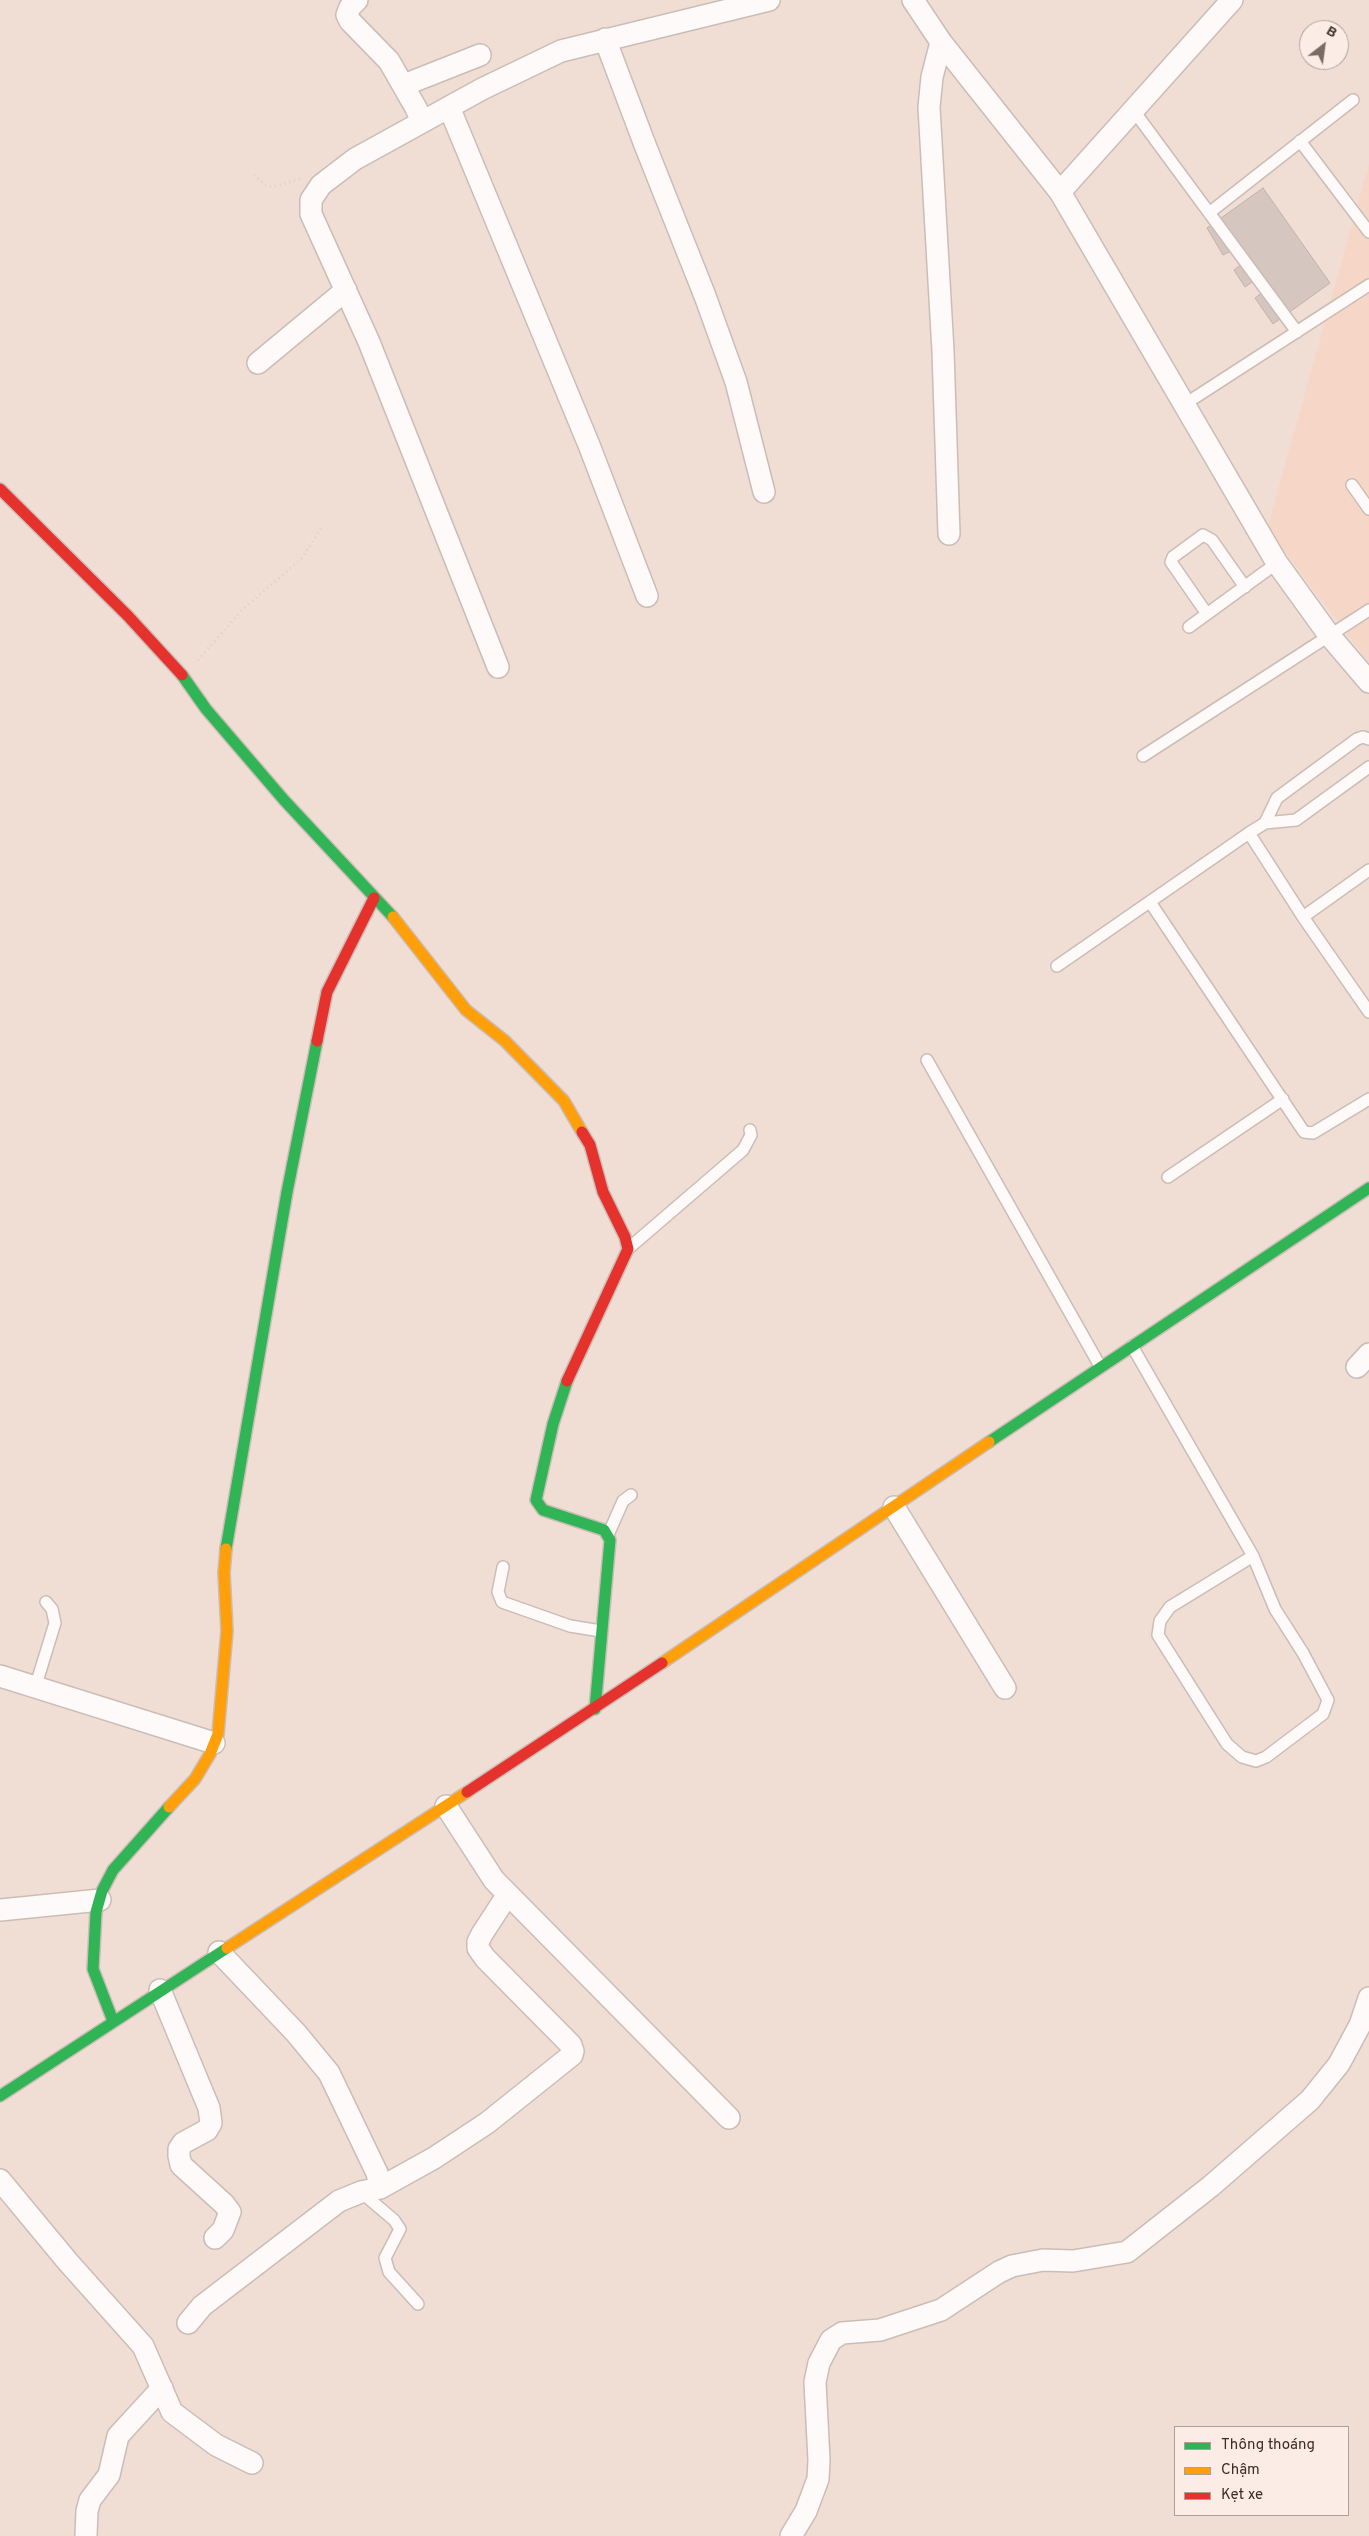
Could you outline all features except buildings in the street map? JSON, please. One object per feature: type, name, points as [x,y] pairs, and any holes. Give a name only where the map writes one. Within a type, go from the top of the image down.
[{"type":"street","points":[[358,0],[350,7],[347,15],[350,22],[389,61],[404,85],[422,122]]},
{"type":"street","points":[[498,667],[373,351],[311,214],[311,200],[321,185],[355,159],[449,107],[561,51],[769,0]]},
{"type":"street","points":[[913,0],[941,42],[1060,192],[1277,563],[1330,635],[1369,682]]},
{"type":"street","points":[[1060,192],[1232,0]]},
{"type":"street","points":[[605,39],[644,145],[705,296],[736,382],[764,492]]},
{"type":"street","points":[[941,42],[932,78],[929,107],[943,361],[949,534]]},
{"type":"street","points":[[404,85],[480,55]]},
{"type":"street","points":[[449,107],[588,445],[647,596]]},
{"type":"street","points":[[258,363],[346,290]]},
{"type":"street","points":[[0,489],[128,616],[183,677],[206,709],[284,800],[397,921],[466,1010],[486,1028],[505,1041],[564,1101],[590,1145],[603,1192],[625,1237],[628,1249],[623,1264],[569,1376],[553,1424],[536,1500],[543,1510],[598,1528],[608,1535],[610,1540],[595,1709]]},
{"type":"street","points":[[113,2021],[92,1962],[96,1912],[113,1870],[195,1780],[214,1743],[223,1696],[227,1631],[224,1573],[229,1524],[287,1192],[327,992],[374,898]]},
{"type":"street","points":[[0,2096],[160,1990],[595,1709],[1100,1366],[1369,1188]]},
{"type":"street","points":[[894,1507],[1005,1688]]},
{"type":"street","points":[[0,1676],[214,1743]]},
{"type":"street","points":[[446,1806],[494,1880],[729,2118]]},
{"type":"street","points":[[188,2323],[202,2306],[259,2265],[311,2221],[339,2201],[371,2190],[434,2158],[487,2122],[572,2055],[571,2045],[478,1948],[478,1942],[482,1934],[508,1894]]},
{"type":"street","points":[[0,1910],[100,1900]]},
{"type":"street","points":[[219,1952],[296,2033],[329,2073],[370,2157],[371,2190]]},
{"type":"street","points":[[160,1990],[209,2108],[211,2123],[207,2130],[183,2143],[179,2149],[179,2156],[181,2165],[224,2204],[230,2212],[223,2230],[215,2238]]},
{"type":"street","points":[[791,2536],[806,2511],[818,2479],[819,2460],[815,2382],[819,2363],[831,2340],[842,2333],[880,2330],[940,2310],[999,2272],[1012,2266],[1043,2260],[1073,2261],[1127,2252],[1211,2186],[1310,2100],[1338,2064],[1360,2025],[1369,1998]]},
{"type":"street","points":[[0,2180],[68,2262],[143,2346],[172,2412],[216,2445],[252,2463]]},
{"type":"street","points":[[86,2536],[85,2525],[90,2500],[109,2475],[118,2436],[162,2388]]},
{"type":"lane","points":[[1209,213],[1353,100]]},
{"type":"lane","points":[[1134,111],[1296,332]]},
{"type":"lane","points":[[1300,141],[1369,232]]},
{"type":"lane","points":[[1185,404],[1369,286]]},
{"type":"lane","points":[[1352,485],[1369,509]]},
{"type":"lane","points":[[1207,614],[1171,562],[1173,557],[1203,535],[1212,540],[1245,586]]},
{"type":"lane","points":[[1190,627],[1277,563]]},
{"type":"lane","points":[[1143,756],[1369,610]]},
{"type":"lane","points":[[1265,823],[1277,798],[1357,739],[1363,737],[1369,739]]},
{"type":"lane","points":[[1057,966],[1265,823],[1296,820],[1369,767]]},
{"type":"lane","points":[[1250,833],[1302,917],[1369,1012]]},
{"type":"lane","points":[[1302,917],[1369,870]]},
{"type":"lane","points":[[1150,902],[1304,1132],[1308,1134],[1368,1103]]},
{"type":"lane","points":[[927,1060],[1100,1366]]},
{"type":"lane","points":[[1168,1178],[1283,1099]]},
{"type":"lane","points":[[628,1249],[743,1150],[751,1135],[750,1130]]},
{"type":"lane","points":[[1132,1346],[1253,1556],[1275,1609],[1304,1653],[1328,1700],[1323,1714],[1266,1757],[1256,1761],[1242,1757],[1227,1744],[1158,1635],[1160,1621],[1170,1606],[1253,1556]]},
{"type":"lane","points":[[608,1535],[620,1506],[631,1495]]},
{"type":"lane","points":[[503,1567],[498,1592],[502,1602],[570,1626],[601,1631]]},
{"type":"lane","points":[[35,1688],[55,1623],[52,1609],[46,1602]]},
{"type":"lane","points":[[0,2077],[12,2088]]},
{"type":"lane","points":[[371,2190],[400,2229],[385,2258],[389,2272],[418,2304]]},
{"type":"path","points":[[254,175],[264,184],[272,187],[306,176]]},
{"type":"path","points":[[183,677],[242,610],[302,558],[322,527]]},
{"type":"shaded area","points":[[1369,163],[1369,663],[1267,529]]},
{"type":"traffic: fast","points":[[182,675],[206,709],[284,800],[393,917]]},
{"type":"traffic: fast","points":[[226,1549],[287,1192],[317,1041]]},
{"type":"traffic: fast","points":[[989,1442],[1369,1188]]},
{"type":"traffic: fast","points":[[567,1381],[553,1424],[536,1500],[543,1510],[604,1530],[610,1540],[595,1709]]},
{"type":"traffic: fast","points":[[113,2021],[93,1969],[96,1912],[102,1891],[113,1870],[169,1807]]},
{"type":"traffic: fast","points":[[0,2096],[227,1948]]},
{"type":"traffic: slow","points":[[393,917],[466,1010],[505,1041],[564,1101],[582,1132]]},
{"type":"traffic: slow","points":[[662,1663],[989,1442]]},
{"type":"traffic: slow","points":[[169,1807],[195,1779],[210,1754],[218,1734],[227,1631],[224,1573],[226,1549]]},
{"type":"traffic: slow","points":[[227,1948],[467,1792]]},
{"type":"traffic: jam","points":[[0,489],[128,616],[182,675]]},
{"type":"traffic: jam","points":[[317,1041],[327,992],[374,898]]},
{"type":"traffic: jam","points":[[567,1381],[628,1249],[625,1237],[603,1192],[590,1145],[582,1132]]},
{"type":"traffic: jam","points":[[467,1792],[662,1663]]}]
